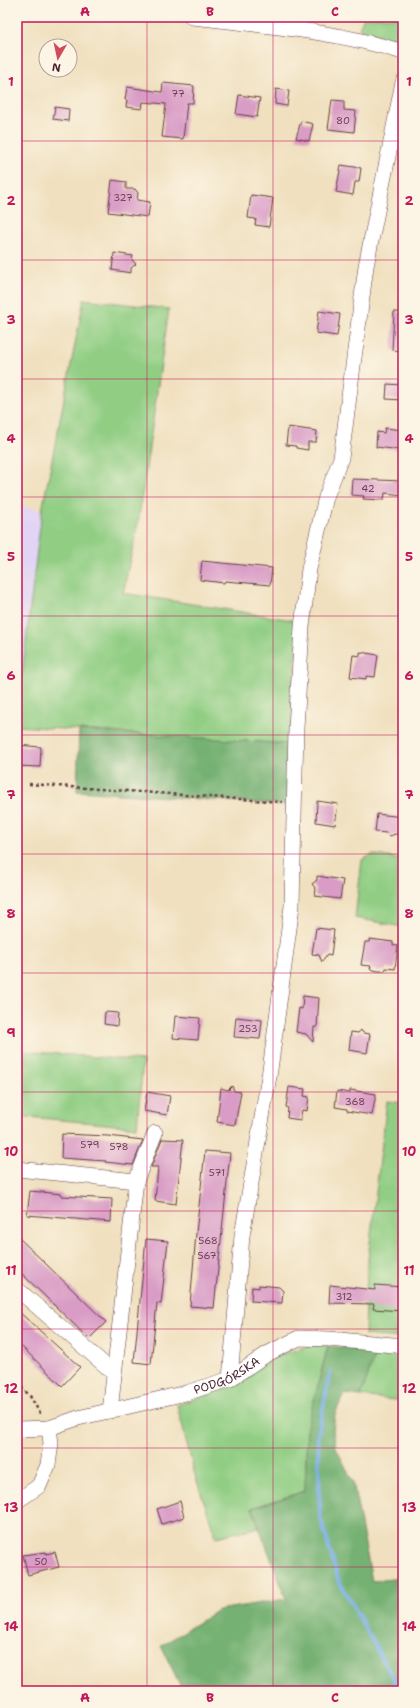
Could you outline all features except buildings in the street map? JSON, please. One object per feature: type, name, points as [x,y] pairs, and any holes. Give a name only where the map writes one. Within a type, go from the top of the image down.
[{"type":"street","points":[[192,17],[320,34],[383,46],[403,52]]},
{"type":"street","points":[[230,1379],[242,1236],[270,1070],[292,906],[296,728],[302,627],[309,569],[326,497],[341,458],[366,266],[403,82]]},
{"type":"street","points":[[110,1411],[136,1181],[155,1133]]},
{"type":"street","points":[[17,1169],[136,1181]]},
{"type":"street","points":[[17,1288],[114,1373]]},
{"type":"street","name":"PODGÓRSKA","points":[[17,1429],[49,1428],[78,1418],[186,1393],[230,1379],[267,1354],[299,1338],[329,1339],[393,1346],[403,1345]]},
{"type":"street","points":[[17,1501],[39,1486],[48,1465],[51,1443],[49,1428]]},
{"type":"path","points":[[29,784],[294,802]]},
{"type":"path","points":[[17,1383],[30,1396],[49,1428]]},
{"type":"shaded area","points":[[17,506],[42,510],[17,715]]},
{"type":"green space","points":[[364,17],[403,17],[403,43],[359,29]]},
{"type":"green space","points":[[84,299],[169,309],[138,523],[123,593],[298,621],[290,744],[17,726],[17,715],[42,510]]},
{"type":"green space","points":[[79,730],[290,744],[289,805],[77,791]]},
{"type":"green space","points":[[373,854],[403,860],[403,927],[355,918],[362,860]]},
{"type":"green space","points":[[25,1051],[143,1061],[137,1127],[17,1116]]},
{"type":"green space","points":[[387,1101],[403,1103],[403,1338],[365,1335],[367,1267]]},
{"type":"green space","points":[[312,1345],[328,1346],[307,1427],[305,1491],[252,1508],[259,1527],[216,1537],[195,1475],[177,1405],[230,1387],[277,1356]]},
{"type":"green space","points":[[328,1346],[376,1351],[361,1396],[344,1394],[335,1414],[333,1431],[336,1448],[353,1482],[372,1581],[403,1578],[403,1691],[355,1691],[351,1689],[325,1691],[183,1691],[161,1646],[218,1610],[286,1599],[252,1508],[305,1491],[307,1427]]},
{"type":"green space","points":[[373,1351],[403,1351],[403,1401],[361,1396]]},
{"type":"waterway","points":[[330,1372],[318,1435],[320,1516],[338,1579],[400,1691]]}]
